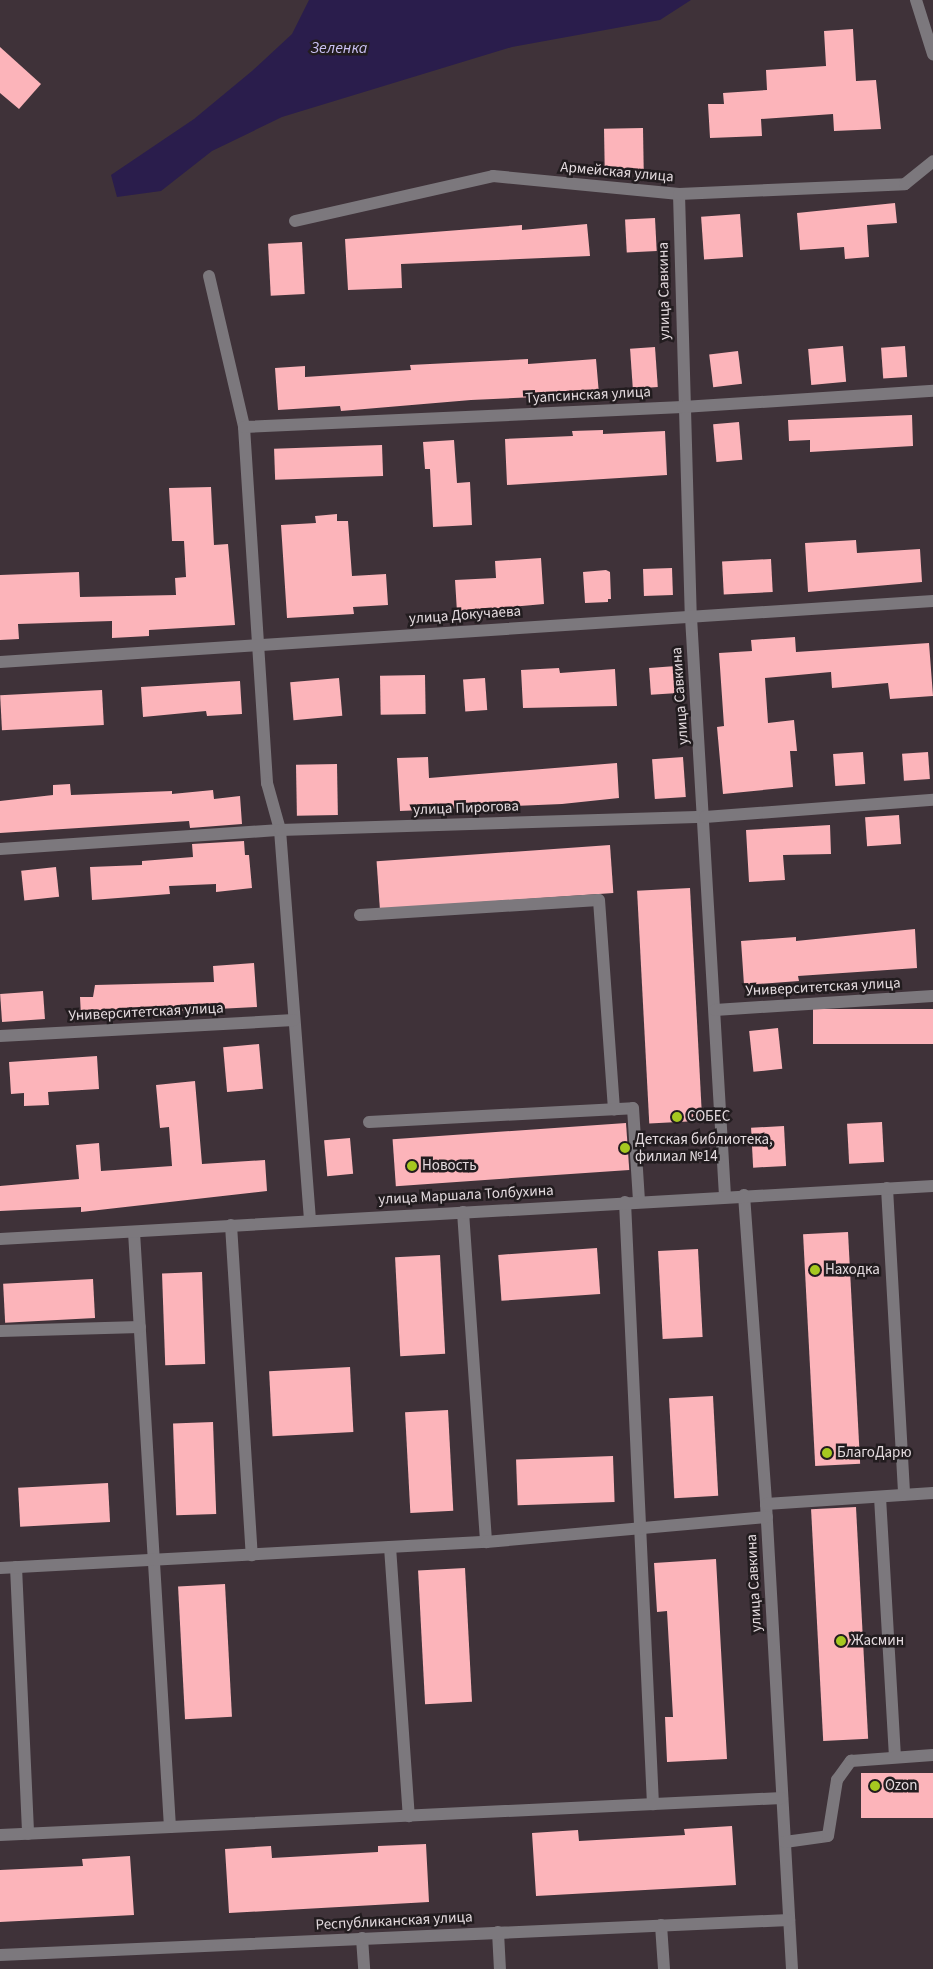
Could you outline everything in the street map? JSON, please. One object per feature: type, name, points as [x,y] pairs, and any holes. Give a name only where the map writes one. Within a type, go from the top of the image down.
[{"type":"street","points":[[916,0],[933,54]]},
{"type":"street","name":"Армейская улица","points":[[295,222],[493,176],[678,194],[905,184],[933,161]]},
{"type":"street","name":"улица Савкина","points":[[678,194],[682,407],[691,617],[725,1196]]},
{"type":"street","points":[[209,276],[244,427],[267,783],[280,830],[310,1220]]},
{"type":"street","name":"Туапсинская улица","points":[[244,427],[682,407],[933,391]]},
{"type":"street","name":"улица Докучаева","points":[[0,662],[933,601]]},
{"type":"street","name":"улица Пирогова","points":[[0,850],[280,830],[704,818],[933,800]]},
{"type":"street","points":[[360,915],[599,900],[614,1109]]},
{"type":"street","name":"Университетская улица","points":[[715,1010],[933,996]]},
{"type":"street","name":"Университетская улица","points":[[0,1036],[294,1020]]},
{"type":"street","points":[[369,1122],[633,1108],[638,1201]]},
{"type":"street","name":"улица Маршала Толбухина","points":[[0,1239],[725,1196],[933,1186]]},
{"type":"street","points":[[887,1188],[904,1495]]},
{"type":"street","name":"улица Савкина","points":[[744,1195],[766,1504],[792,1969]]},
{"type":"street","points":[[625,1202],[652,1804]]},
{"type":"street","points":[[463,1212],[486,1542]]},
{"type":"street","points":[[231,1225],[252,1555]]},
{"type":"street","points":[[134,1232],[156,1559],[170,1827]]},
{"type":"street","points":[[0,1331],[140,1327]]},
{"type":"street","points":[[766,1504],[933,1493]]},
{"type":"street","points":[[880,1497],[895,1757]]},
{"type":"street","points":[[0,1568],[486,1542],[641,1527],[766,1518]]},
{"type":"street","points":[[390,1547],[409,1816]]},
{"type":"street","points":[[16,1567],[28,1834]]},
{"type":"street","points":[[785,1842],[828,1836],[837,1780],[851,1761],[933,1755]]},
{"type":"street","points":[[0,1835],[782,1798]]},
{"type":"street","name":"Республиканская улица","points":[[0,1955],[789,1920]]},
{"type":"street","points":[[661,1925],[664,1969]]},
{"type":"street","points":[[498,1932],[500,1969]]},
{"type":"street","points":[[362,1938],[364,1969]]},
{"type":"water","name":"Зеленка","points":[[309,0],[691,0],[660,20],[512,47],[282,117],[212,151],[161,191],[117,197],[111,175],[194,119],[252,71],[292,34]]},
{"type":"building","points":[[853,29],[856,81],[876,80],[881,129],[834,131],[833,114],[761,119],[762,136],[710,138],[708,104],[724,104],[723,93],[767,90],[766,70],[826,66],[824,31]]},
{"type":"building","points":[[0,47],[41,84],[19,109],[0,93]]},
{"type":"building","points":[[643,128],[644,170],[605,171],[604,129]]},
{"type":"building","points":[[895,203],[897,223],[867,225],[869,257],[845,259],[844,247],[800,250],[797,213]]},
{"type":"building","points":[[740,214],[743,257],[704,260],[701,217]]},
{"type":"building","points":[[655,218],[657,251],[627,253],[625,220]]},
{"type":"building","points":[[587,224],[590,256],[401,264],[402,288],[348,290],[345,239],[522,225],[522,230]]},
{"type":"building","points":[[302,242],[305,294],[271,296],[268,244]]},
{"type":"building","points":[[843,346],[846,382],[811,385],[808,349]]},
{"type":"building","points":[[905,346],[907,377],[883,379],[881,348]]},
{"type":"building","points":[[655,347],[658,387],[633,389],[630,349]]},
{"type":"building","points":[[738,351],[742,384],[713,387],[709,355]]},
{"type":"building","points":[[528,359],[528,364],[596,359],[599,394],[471,400],[341,411],[340,406],[278,410],[275,368],[305,366],[305,377],[411,370],[410,365]]},
{"type":"building","points":[[912,415],[913,446],[810,452],[810,440],[789,441],[788,420]]},
{"type":"building","points":[[739,422],[742,460],[716,462],[713,424]]},
{"type":"building","points":[[603,430],[603,434],[665,431],[667,475],[507,485],[505,439],[573,436],[572,431]]},
{"type":"building","points":[[454,440],[457,483],[470,482],[472,525],[433,527],[430,469],[425,469],[423,442]]},
{"type":"building","points":[[382,445],[383,476],[275,480],[274,449]]},
{"type":"building","points":[[211,487],[214,545],[228,544],[235,625],[149,630],[149,636],[112,638],[112,621],[18,624],[19,639],[0,640],[0,575],[79,572],[80,597],[176,595],[175,578],[186,577],[184,541],[172,541],[169,488]]},
{"type":"building","points":[[337,514],[337,521],[348,521],[352,576],[386,574],[388,605],[353,607],[354,614],[287,618],[281,525],[316,523],[315,516]]},
{"type":"building","points":[[856,540],[857,553],[920,549],[922,582],[808,592],[805,543]]},
{"type":"building","points":[[541,558],[544,604],[457,612],[455,580],[496,578],[495,561]]},
{"type":"building","points":[[771,559],[773,592],[724,595],[722,562]]},
{"type":"building","points":[[672,568],[673,595],[644,596],[643,569]]},
{"type":"building","points":[[606,570],[610,572],[611,599],[608,599],[608,602],[585,603],[583,572]]},
{"type":"building","points":[[795,637],[796,652],[929,643],[933,696],[890,699],[888,683],[832,688],[831,672],[765,678],[768,723],[794,720],[797,751],[790,751],[793,787],[723,794],[717,727],[724,726],[719,653],[752,651],[751,640]]},
{"type":"building","points":[[676,666],[678,693],[651,695],[649,668]]},
{"type":"building","points":[[559,668],[560,673],[615,669],[617,706],[523,708],[521,670]]},
{"type":"building","points":[[425,675],[426,714],[381,715],[380,676]]},
{"type":"building","points":[[339,678],[342,716],[293,720],[290,682]]},
{"type":"building","points":[[485,678],[487,710],[465,711],[463,680]]},
{"type":"building","points":[[240,681],[242,714],[207,716],[206,711],[143,717],[141,687]]},
{"type":"building","points":[[102,690],[104,725],[2,730],[0,695]]},
{"type":"building","points":[[863,752],[865,784],[835,786],[833,754]]},
{"type":"building","points":[[928,752],[930,779],[904,781],[902,754]]},
{"type":"building","points":[[428,757],[429,778],[617,763],[619,798],[562,804],[400,811],[397,758]]},
{"type":"building","points":[[683,757],[686,797],[655,799],[652,759]]},
{"type":"building","points":[[337,764],[338,815],[297,816],[296,765]]},
{"type":"building","points":[[70,784],[71,795],[172,791],[172,794],[213,790],[214,799],[240,796],[242,824],[190,828],[189,821],[0,833],[0,801],[53,795],[53,785]]},
{"type":"building","points":[[899,815],[901,844],[867,846],[865,817]]},
{"type":"building","points":[[830,825],[831,854],[783,855],[785,880],[749,882],[746,830]]},
{"type":"building","points":[[244,841],[245,855],[249,855],[252,888],[216,892],[216,884],[169,886],[170,894],[92,900],[90,867],[142,865],[142,861],[193,857],[192,844]]},
{"type":"building","points":[[610,845],[613,893],[380,909],[377,861]]},
{"type":"building","points":[[56,867],[59,897],[24,900],[21,871]]},
{"type":"building","points":[[690,888],[702,1121],[649,1123],[637,891]]},
{"type":"building","points":[[915,929],[917,968],[798,976],[799,981],[744,985],[741,941],[796,937],[796,941]]},
{"type":"building","points":[[254,963],[257,1007],[81,1016],[80,997],[93,997],[95,985],[214,982],[213,966]]},
{"type":"building","points":[[43,991],[45,1019],[2,1022],[0,994]]},
{"type":"building","points":[[813,1009],[933,1009],[933,1044],[813,1044]]},
{"type":"building","points":[[778,1028],[782,1069],[753,1072],[749,1031]]},
{"type":"building","points":[[259,1044],[263,1089],[227,1092],[223,1047]]},
{"type":"building","points":[[97,1056],[99,1089],[48,1092],[49,1105],[24,1106],[24,1093],[11,1094],[9,1062]]},
{"type":"building","points":[[195,1081],[202,1164],[265,1160],[267,1191],[81,1212],[81,1207],[0,1211],[0,1186],[79,1179],[76,1145],[99,1143],[101,1171],[172,1166],[169,1127],[160,1128],[156,1085]]},
{"type":"building","points":[[882,1122],[884,1162],[849,1164],[847,1124]]},
{"type":"building","points":[[626,1123],[629,1170],[396,1186],[393,1139]]},
{"type":"building","points":[[784,1126],[786,1166],[753,1168],[751,1128]]},
{"type":"building","points":[[350,1138],[353,1174],[327,1176],[324,1140]]},
{"type":"building","points":[[848,1232],[860,1464],[815,1466],[803,1234]]},
{"type":"building","points":[[597,1248],[600,1294],[501,1301],[498,1255]]},
{"type":"building","points":[[698,1249],[703,1337],[663,1339],[658,1251]]},
{"type":"building","points":[[440,1255],[445,1354],[400,1356],[395,1257]]},
{"type":"building","points":[[202,1272],[205,1364],[165,1365],[162,1273]]},
{"type":"building","points":[[93,1279],[95,1318],[5,1323],[3,1284]]},
{"type":"building","points":[[350,1367],[353,1432],[273,1436],[269,1371]]},
{"type":"building","points":[[713,1396],[718,1496],[674,1498],[669,1398]]},
{"type":"building","points":[[448,1410],[453,1511],[410,1513],[405,1412]]},
{"type":"building","points":[[213,1422],[216,1514],[176,1515],[173,1423]]},
{"type":"building","points":[[613,1456],[615,1502],[518,1505],[516,1459]]},
{"type":"building","points":[[108,1483],[110,1522],[20,1527],[18,1488]]},
{"type":"building","points":[[856,1507],[868,1739],[823,1741],[811,1509]]},
{"type":"building","points":[[716,1559],[727,1759],[667,1762],[665,1717],[673,1717],[667,1611],[657,1612],[654,1563]]},
{"type":"building","points":[[465,1568],[472,1702],[425,1704],[418,1570]]},
{"type":"building","points":[[225,1584],[232,1717],[185,1719],[178,1586]]},
{"type":"building","points":[[861,1773],[933,1773],[933,1818],[861,1818]]},
{"type":"building","points":[[732,1826],[736,1885],[536,1896],[532,1833],[578,1830],[579,1841],[685,1835],[684,1829]]},
{"type":"building","points":[[426,1844],[429,1902],[229,1913],[225,1849],[271,1846],[272,1858],[378,1852],[378,1846]]},
{"type":"building","points":[[130,1856],[134,1915],[0,1922],[0,1870],[83,1866],[82,1859]]},
{"type":"place","name":"СОБЕС","points":[[677,1117]]},
{"type":"place","name":"Детская библиотека, филиал №14","points":[[625,1148]]},
{"type":"place","name":"Новость","points":[[412,1166]]},
{"type":"place","name":"Находка","points":[[815,1270]]},
{"type":"place","name":"БлагоДарю","points":[[827,1453]]},
{"type":"place","name":"Жасмин","points":[[841,1641]]},
{"type":"place","name":"Ozon","points":[[875,1786]]}]
